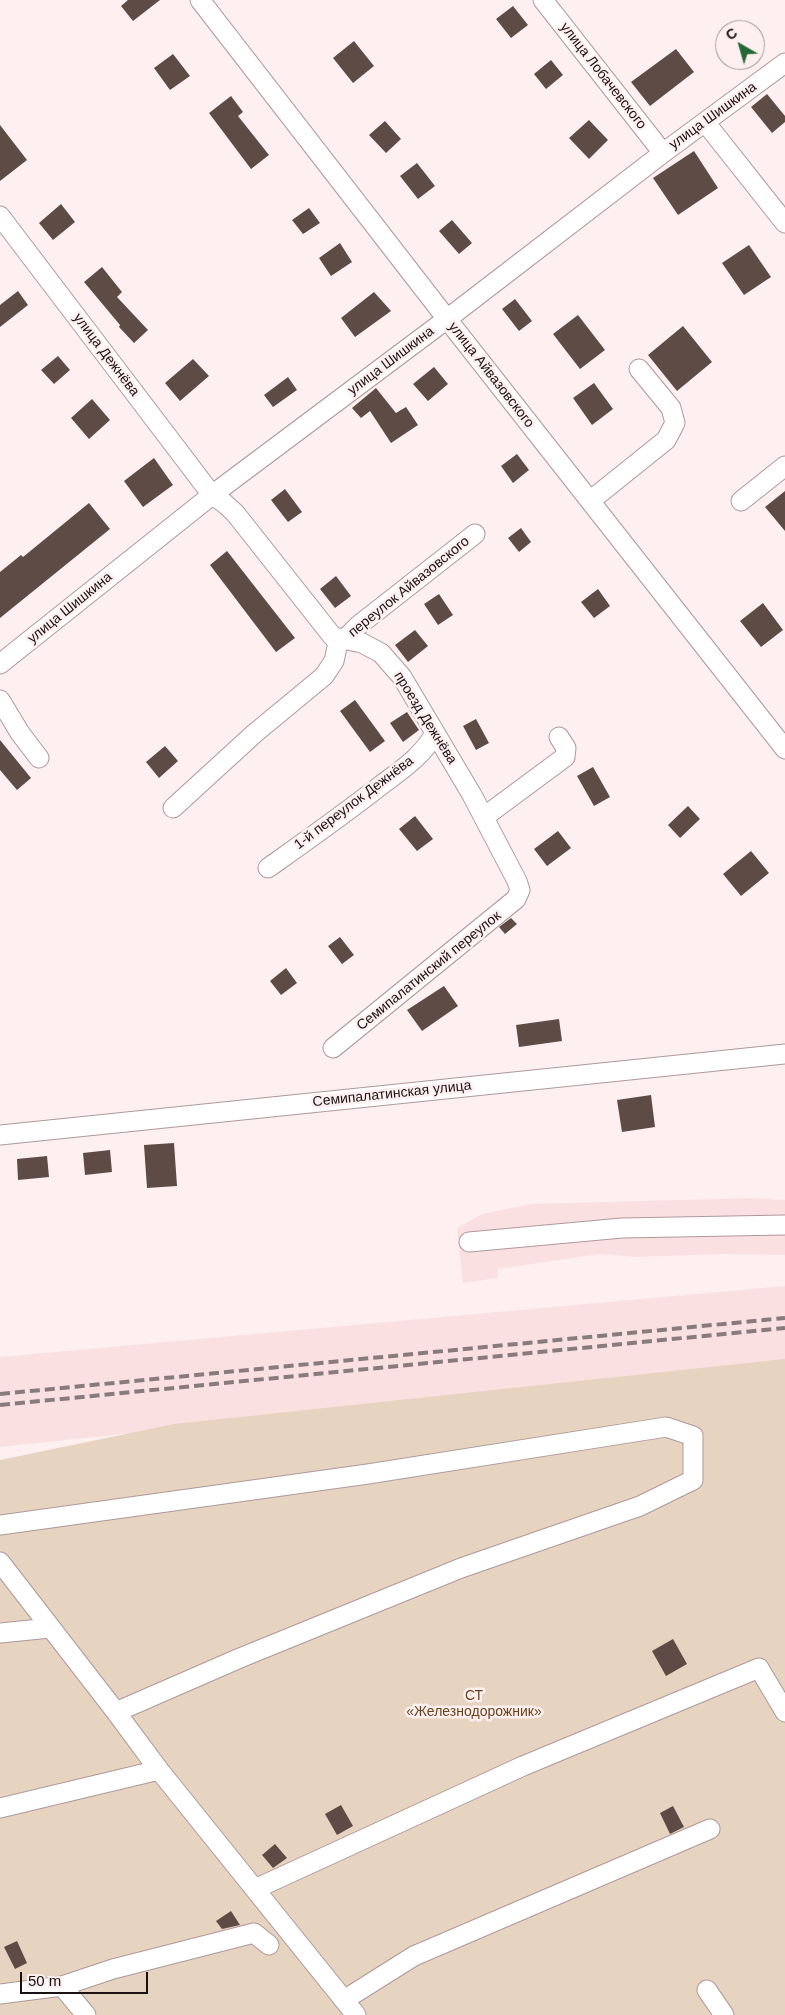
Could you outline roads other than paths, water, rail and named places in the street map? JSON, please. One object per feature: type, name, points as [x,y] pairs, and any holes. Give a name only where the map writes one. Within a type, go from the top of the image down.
[{"type":"street","name":"улица Айвазовского","points":[[200,0],[447,319],[783,742]]},
{"type":"street","name":"улица Лобачевского","points":[[543,0],[663,153]]},
{"type":"street","name":"улица Шишкина","points":[[0,664],[212,495],[447,319],[663,153],[785,63]]},
{"type":"street","points":[[705,122],[785,223]]},
{"type":"street","name":"улица Дежнёва","points":[[0,216],[212,495]]},
{"type":"street","points":[[590,501],[666,440],[675,423],[671,408],[640,369]]},
{"type":"street","points":[[741,501],[785,466]]},
{"type":"street","name":"проезд Дежнёва","points":[[212,495],[224,502],[235,513],[333,637],[362,643],[381,654],[402,677],[484,817],[517,880],[520,890]]},
{"type":"street","name":"переулок Айвазовского","points":[[341,639],[475,534]]},
{"type":"street","points":[[173,808],[255,733],[324,676],[334,661],[341,639]]},
{"type":"street","points":[[0,700],[20,733],[40,758]]},
{"type":"street","name":"1-й переулок Дежнёва","points":[[268,868],[337,819],[399,771],[429,746],[435,734]]},
{"type":"street","points":[[484,817],[565,757],[566,748],[558,737]]},
{"type":"street","name":"Семипалатинский переулок","points":[[333,1048],[409,988],[446,954],[507,907],[516,899],[520,890]]},
{"type":"street","name":"Семипалатинская улица","points":[[0,1135],[785,1054]]},
{"type":"street","points":[[469,1242],[622,1228],[785,1225]]},
{"type":"street","points":[[0,1525],[368,1474],[666,1427],[693,1436],[692,1480],[640,1506],[461,1568],[240,1658],[116,1712]]},
{"type":"street","points":[[0,1562],[159,1770],[356,2015]]},
{"type":"street","points":[[0,1633],[50,1628]]},
{"type":"street","points":[[255,1889],[523,1766],[759,1668],[785,1712]]},
{"type":"street","points":[[0,1808],[159,1770]]},
{"type":"street","points":[[344,2000],[414,1956],[710,1829]]},
{"type":"street","points":[[0,1994],[62,1986],[113,1969],[254,1933],[268,1945]]},
{"type":"street","points":[[62,1986],[86,2015]]},
{"type":"street","points":[[708,1990],[724,2015]]},
{"type":"railway","points":[[0,1394],[785,1318]]},
{"type":"railway","points":[[0,1405],[785,1328]]},
{"type":"park label","name":"СТ «Железнодорожник»","points":[[474,1704]]}]
